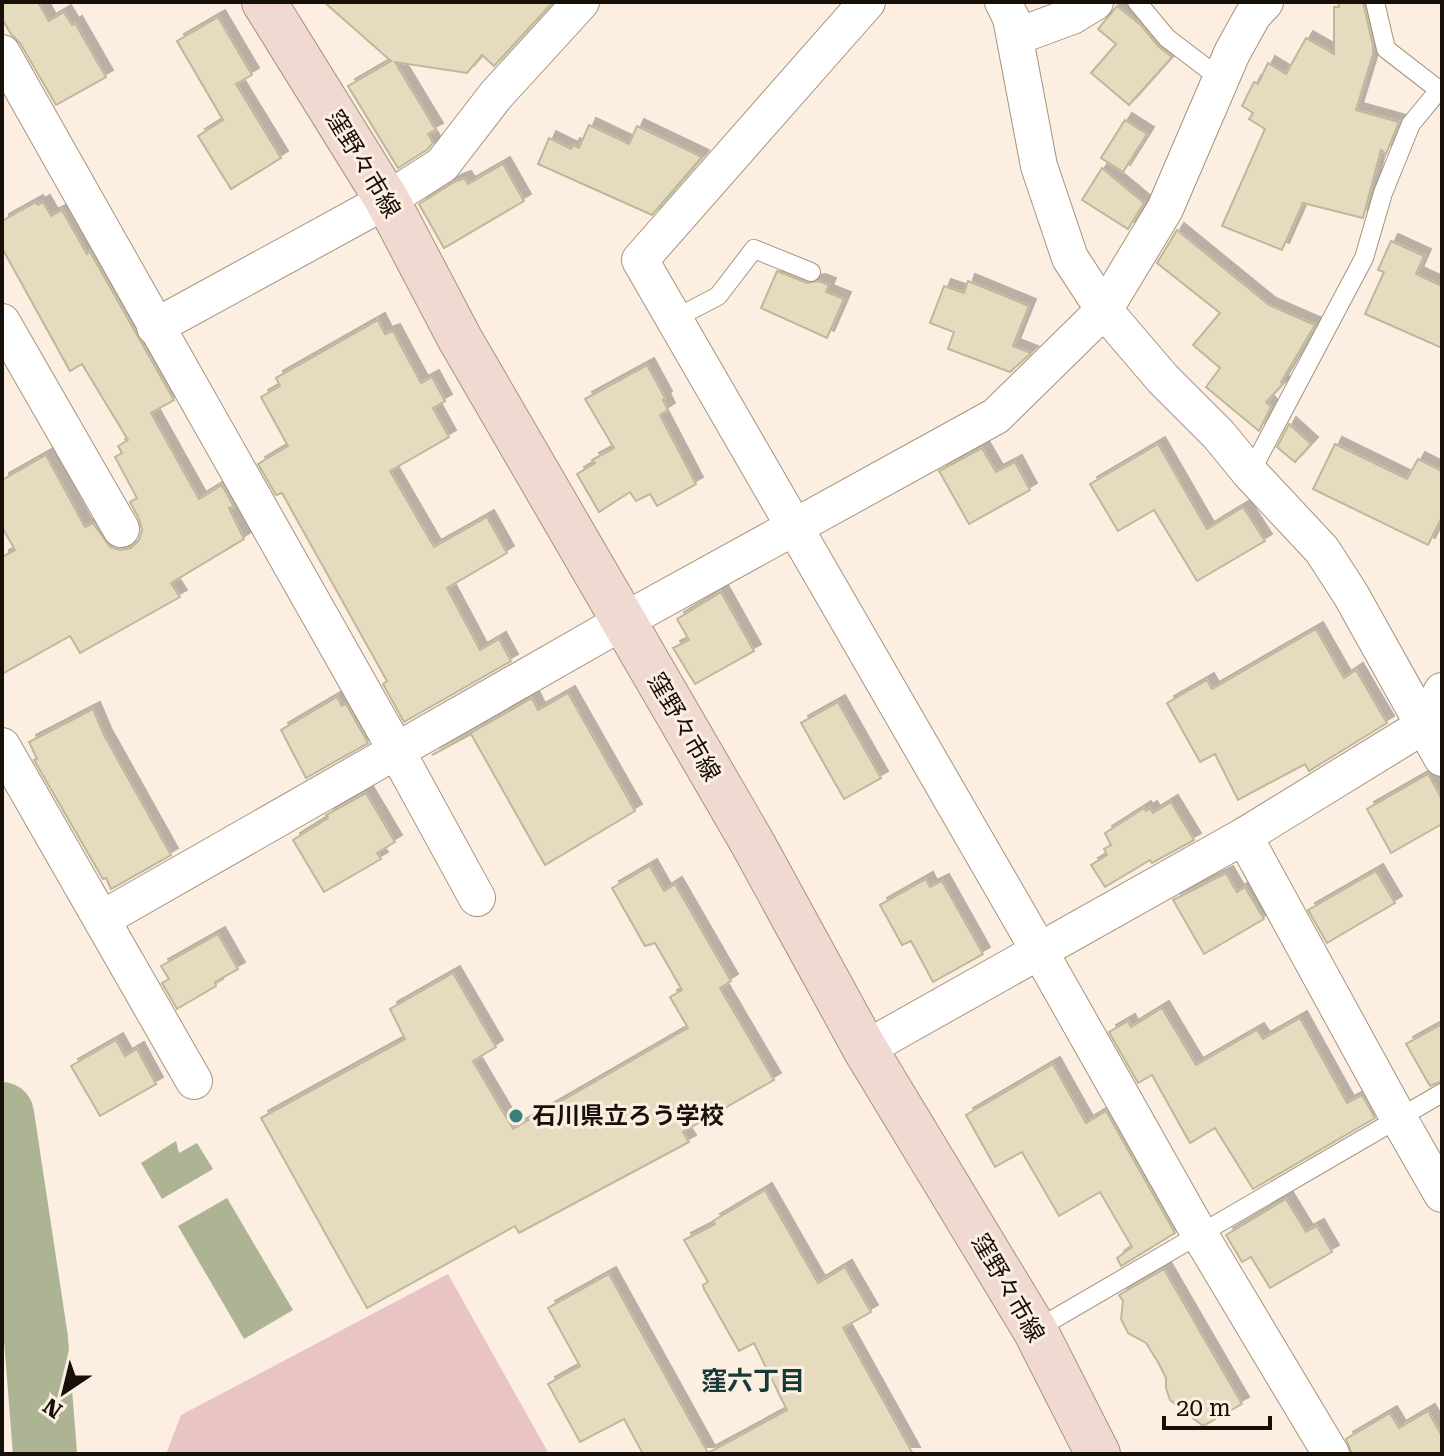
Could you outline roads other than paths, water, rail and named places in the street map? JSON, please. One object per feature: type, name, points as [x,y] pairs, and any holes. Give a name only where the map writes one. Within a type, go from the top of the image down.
[{"type":"main road","name":"窪野々市線","points":[[271,5],[387,200],[460,339],[753,844],[865,1049],[1035,1330],[1098,1454]]},
{"type":"street","points":[[155,327],[387,200],[442,165],[496,95],[581,2]]},
{"type":"street","points":[[867,2],[640,260],[1200,1235],[1331,1454]]},
{"type":"street","points":[[1003,2],[1011,18],[1039,166],[1070,258],[1104,310],[1163,379],[1219,435],[1322,550],[1351,595],[1442,758]]},
{"type":"street","points":[[1015,37],[1072,16],[1095,2]]},
{"type":"street","points":[[102,919],[622,622],[996,416],[1104,310],[1165,209],[1253,15],[1265,2]]},
{"type":"street","points":[[2,53],[477,898]]},
{"type":"street","points":[[2,322],[121,529]]},
{"type":"street","points":[[865,1049],[1244,836],[1423,726],[1442,691]]},
{"type":"street","points":[[2,746],[194,1081]]},
{"type":"street","points":[[1244,836],[1442,1194]]},
{"type":"lane","points":[[1137,2],[1167,38],[1222,80]]},
{"type":"lane","points":[[1250,473],[1364,258],[1383,193],[1411,124],[1439,90],[1386,49],[1375,2]]},
{"type":"lane","points":[[674,319],[718,296],[754,249],[811,272]]},
{"type":"lane","points":[[1035,1330],[1442,1093]]},
{"type":"waterway","points":[[2,1114],[36,1339],[45,1454]]},
{"type":"place","name":"石川県立ろう学校","points":[[516,1116]]},
{"type":"district","name":"窪六丁目","points":[[753,1381]]}]
